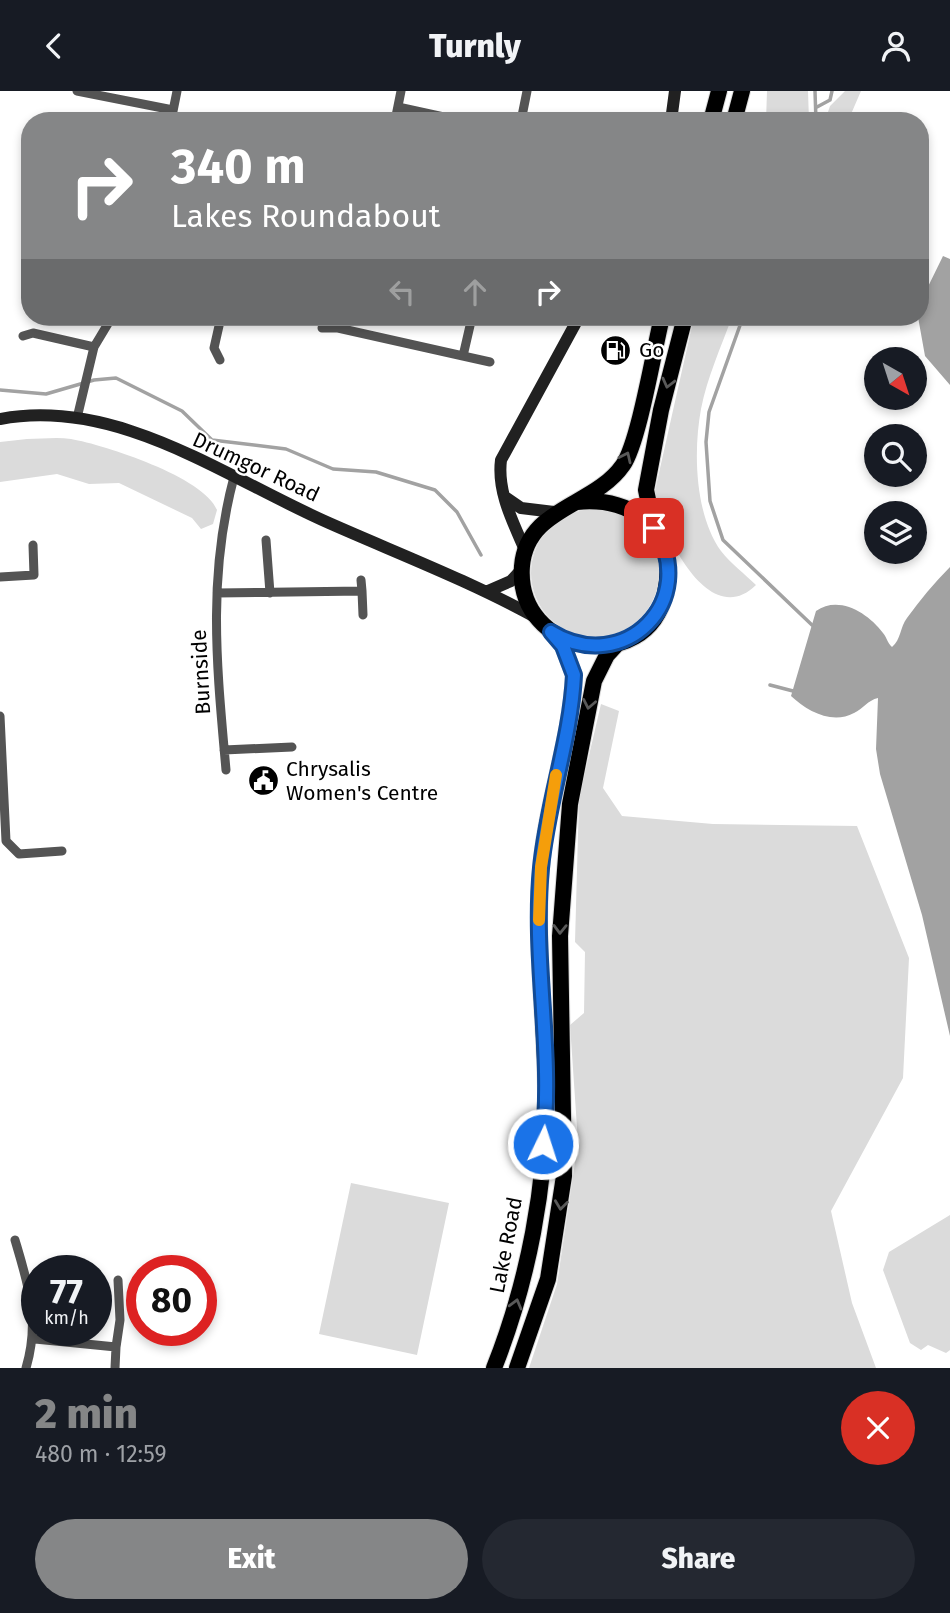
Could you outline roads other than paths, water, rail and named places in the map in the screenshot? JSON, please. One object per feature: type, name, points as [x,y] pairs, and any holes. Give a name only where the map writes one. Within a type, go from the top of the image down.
[{"type":"highway","points":[[713,112],[719,91]]},
{"type":"highway","points":[[736,112],[742,91]]},
{"type":"highway","points":[[618,643],[592,647],[578,645],[551,632],[537,618],[528,603],[522,569],[525,550],[540,525],[554,512],[577,502],[611,479],[624,464],[660,326]]},
{"type":"highway","points":[[517,1368],[548,1279],[564,1177],[560,925],[570,804],[594,681],[607,655],[618,643],[644,628],[664,599],[669,577],[667,555],[654,528],[646,490],[661,410],[683,326]]},
{"type":"highway","points":[[577,502],[598,500],[619,503],[638,513],[654,528]]},
{"type":"highway","name":"Lake Road","points":[[494,1368],[524,1275],[545,1126],[545,1046],[537,945],[541,867],[574,675],[563,646],[551,632]]},
{"type":"street","points":[[77,91],[173,110],[177,91]]},
{"type":"street","points":[[397,112],[401,91]]},
{"type":"street","points":[[523,112],[527,91]]},
{"type":"street","points":[[673,112],[676,91]]},
{"type":"street","points":[[398,107],[421,112]]},
{"type":"street","points":[[77,418],[94,347],[107,326]]},
{"type":"street","points":[[219,326],[214,348],[220,360]]},
{"type":"street","points":[[463,356],[470,326]]},
{"type":"street","points":[[525,550],[504,497],[499,470],[504,451],[574,326]]},
{"type":"street","points":[[322,328],[489,362]]},
{"type":"street","points":[[23,336],[33,333],[94,347]]},
{"type":"street","name":"Drumgor Road","points":[[0,419],[36,414],[77,418],[146,437],[327,523],[488,591],[537,618]]},
{"type":"street","name":"Burnside","points":[[226,770],[217,655],[217,593],[220,535],[234,477]]},
{"type":"street","points":[[504,497],[521,508],[554,512]]},
{"type":"street","points":[[266,540],[270,593]]},
{"type":"street","points":[[0,577],[34,575],[33,545]]},
{"type":"street","points":[[488,591],[511,581],[522,569]]},
{"type":"street","points":[[361,580],[363,615]]},
{"type":"street","points":[[217,593],[362,591]]},
{"type":"street","points":[[0,716],[6,841],[19,854],[62,851]]},
{"type":"street","points":[[224,750],[292,747]]},
{"type":"street","points":[[15,1240],[21,1260]]},
{"type":"street","points":[[115,1368],[120,1320],[118,1280]]},
{"type":"street","points":[[26,1368],[33,1346]]},
{"type":"street","points":[[107,1346],[117,1347]]},
{"type":"waterway","points":[[815,91],[816,112]]},
{"type":"waterway","points":[[817,107],[830,100],[832,91]]},
{"type":"waterway","points":[[740,326],[709,412],[706,442],[710,501],[723,540],[812,625]]},
{"type":"waterway","points":[[0,390],[46,394],[94,380],[116,378],[182,411],[212,440],[286,449],[333,469],[376,472],[435,490],[457,512],[481,555]]},
{"type":"waterway","points":[[770,685],[793,691]]},
{"type":"place","name":"Go","points":[[616,350]]},
{"type":"place","name":"Chrysalis Women's Centre","points":[[263,781]]}]
